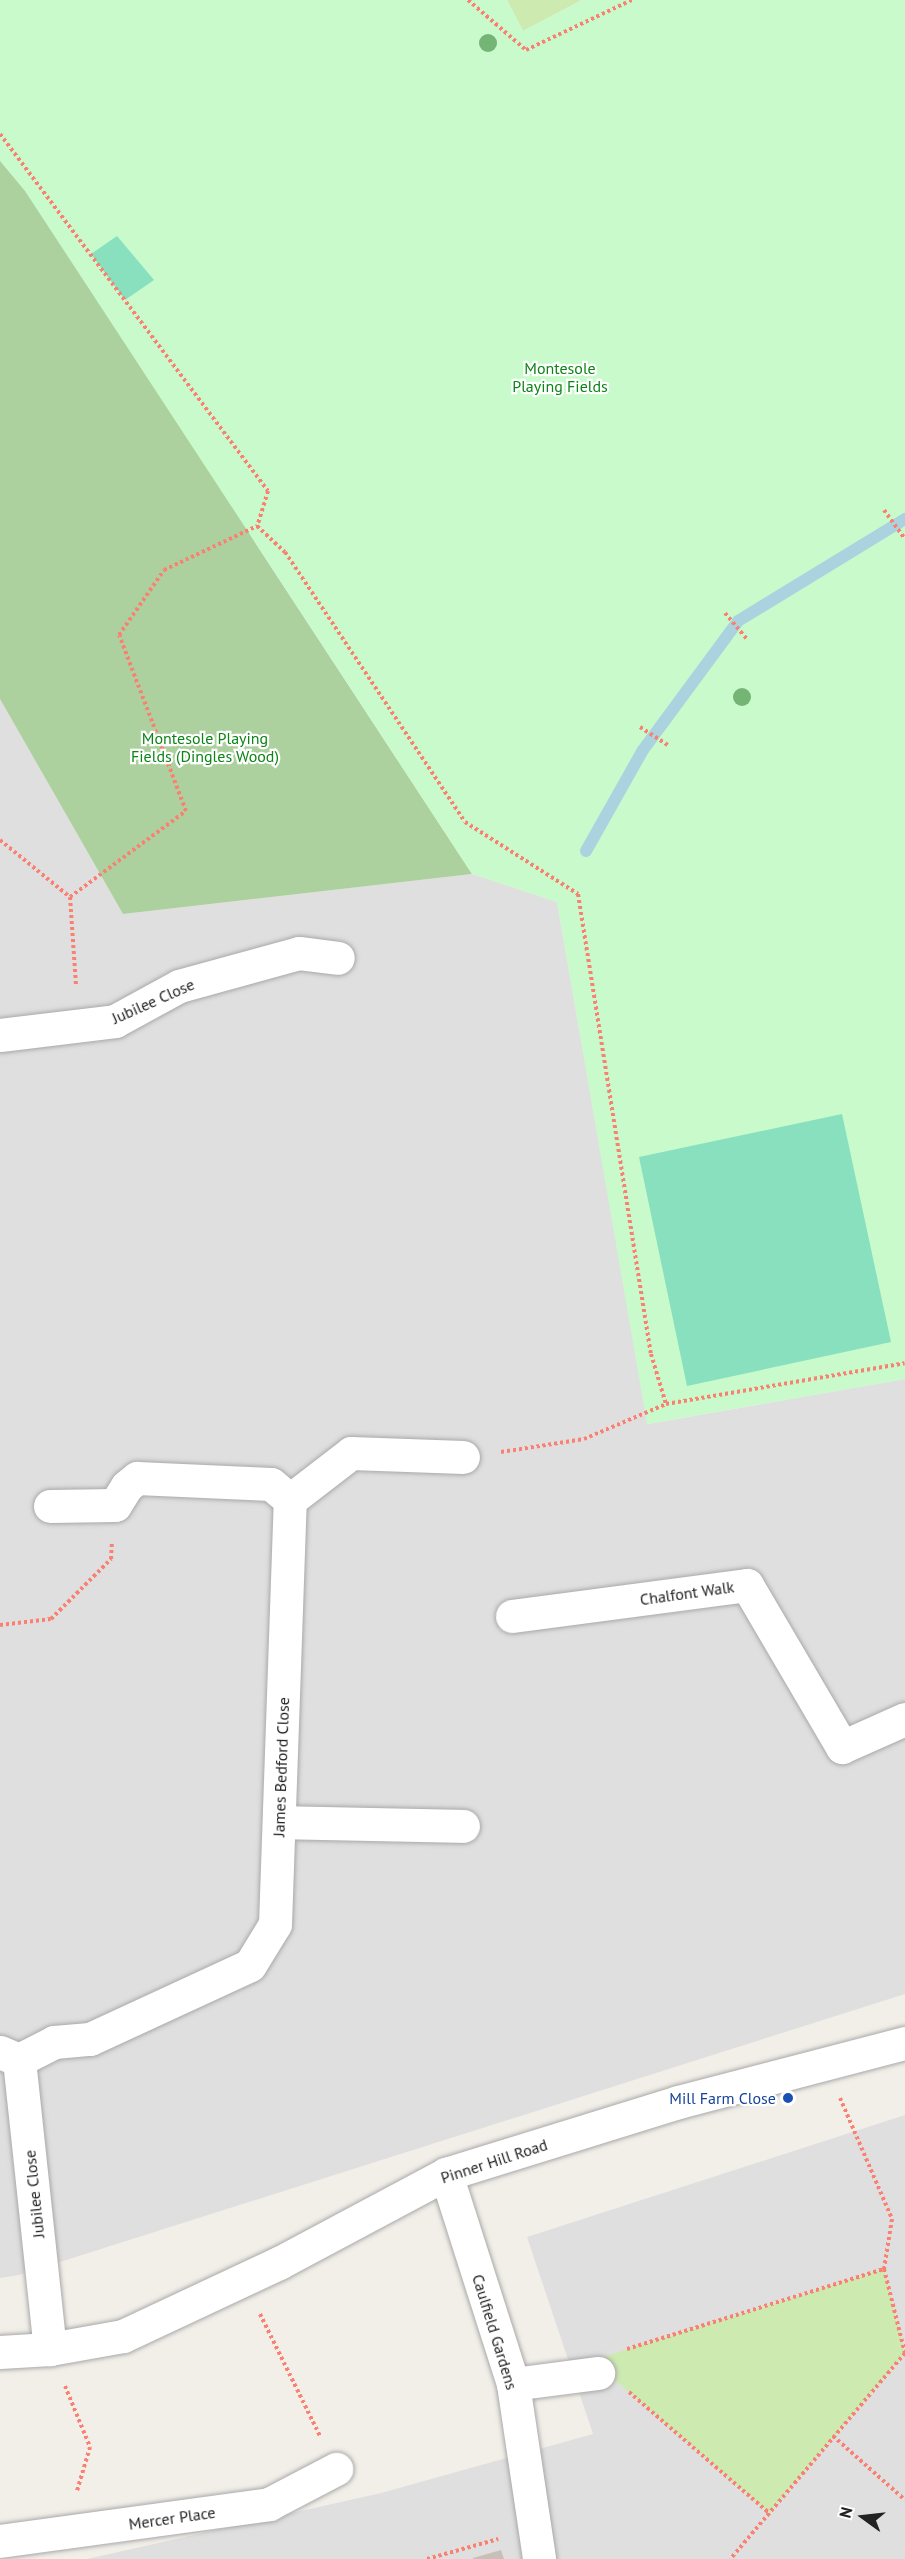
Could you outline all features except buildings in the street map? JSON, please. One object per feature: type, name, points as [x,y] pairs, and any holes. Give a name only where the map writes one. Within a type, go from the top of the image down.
[{"type":"street","name":"Jubilee Close","points":[[0,1035],[116,1021],[179,986],[298,953],[339,958]]},
{"type":"street","points":[[50,1506],[115,1505],[127,1486],[137,1478],[271,1484],[290,1500],[351,1453],[463,1457]]},
{"type":"street","name":"James Bedford Close","points":[[10,2056],[54,2042],[90,2039],[250,1965],[275,1924],[290,1500]]},
{"type":"street","name":"Chalfont Walk","points":[[512,1616],[747,1585],[842,1747],[905,1719]]},
{"type":"street","points":[[279,1822],[463,1826]]},
{"type":"street","name":"Pinner Hill Road","points":[[0,2352],[50,2349],[123,2336],[243,2280],[446,2174],[678,2103],[905,2043]]},
{"type":"street","name":"Jubilee Close","points":[[10,2056],[50,2349]]},
{"type":"street","name":"Caulfield Gardens","points":[[446,2174],[513,2384],[536,2544]]},
{"type":"street","points":[[513,2384],[598,2373]]},
{"type":"street","name":"Mercer Place","points":[[0,2541],[269,2504],[336,2469]]},
{"type":"path","points":[[468,0],[526,50],[632,0]]},
{"type":"path","points":[[0,134],[268,491],[257,526],[164,570],[119,635],[186,811],[70,897]]},
{"type":"path","points":[[884,510],[904,538]]},
{"type":"path","points":[[257,526],[285,552],[465,822],[578,894],[651,1354],[666,1404]]},
{"type":"path","points":[[725,613],[747,639]]},
{"type":"path","points":[[640,727],[668,745]]},
{"type":"path","points":[[0,840],[70,897],[79,1026]]},
{"type":"path","points":[[463,1457],[584,1439],[666,1404],[905,1363]]},
{"type":"path","points":[[0,1625],[51,1619],[111,1559],[115,1505]]},
{"type":"path","points":[[730,2559],[905,2353],[884,2269],[892,2219],[826,2064]]},
{"type":"path","points":[[769,2513],[616,2381],[598,2373],[603,2357],[884,2269]]},
{"type":"path","points":[[243,2280],[336,2469]]},
{"type":"path","points":[[50,2349],[90,2447],[66,2532]]},
{"type":"path","points":[[833,2436],[905,2500]]},
{"type":"path","points":[[426,2559],[536,2544]]},
{"type":"shaded area","points":[[0,699],[123,914],[472,874],[557,902],[648,1424],[905,1379],[905,1994],[19,2275],[0,2278]]},
{"type":"shaded area","points":[[905,2115],[905,2559],[87,2559],[381,2493],[593,2434],[527,2237]]},
{"type":"green space","name":"Montesole Playing Fields","points":[[0,0],[507,0],[523,31],[582,0],[905,0],[905,1379],[647,1424],[557,902],[472,874],[25,191],[0,161]]},
{"type":"green space","points":[[507,0],[582,0],[523,31]]},
{"type":"green space","name":"Montesole Playing Fields (Dingles Wood)","points":[[0,154],[79,247],[258,547],[472,874],[123,914],[0,699]]},
{"type":"green space","points":[[117,236],[154,280],[125,300],[91,254]]},
{"type":"green space","points":[[842,1114],[891,1342],[687,1386],[639,1157]]},
{"type":"green space","points":[[884,2269],[905,2353],[769,2513],[616,2381],[598,2373],[603,2357]]},
{"type":"waterway","points":[[586,851],[643,750],[738,621],[905,519]]},
{"type":"place","name":"Mill Farm Close","points":[[788,2098]]}]
